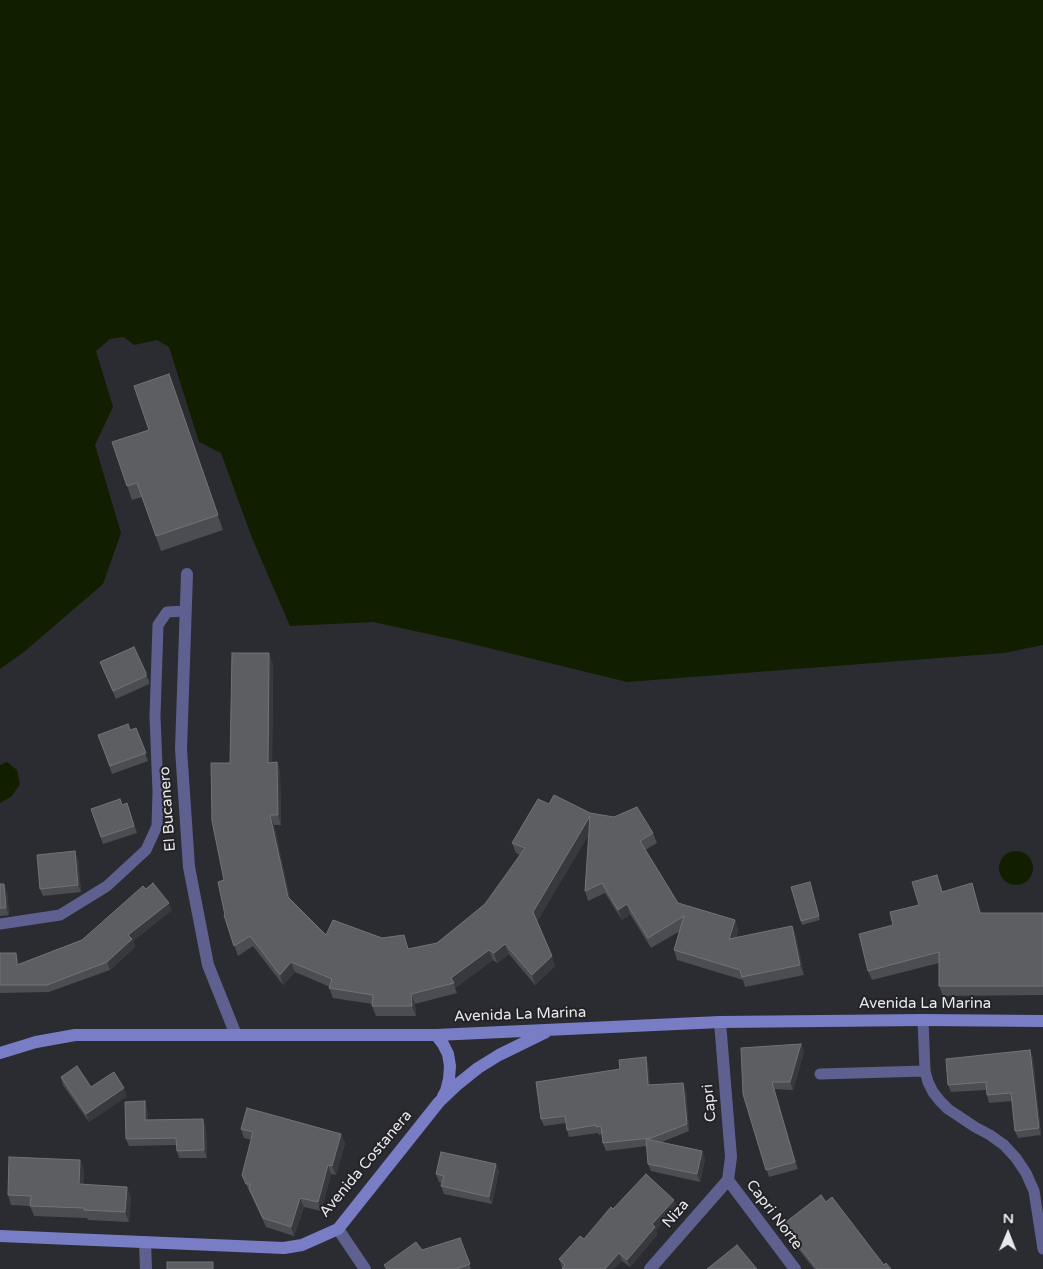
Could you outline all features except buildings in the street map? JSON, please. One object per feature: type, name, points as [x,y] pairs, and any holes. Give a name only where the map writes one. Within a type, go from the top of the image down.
[{"type":"main road","name":"Avenida La Marina","points":[[0,1053],[36,1042],[74,1035],[436,1035],[720,1022],[1043,1020]]},
{"type":"main road","name":"Avenida Costanera","points":[[0,1236],[284,1248],[302,1245],[338,1228],[439,1102],[458,1084],[499,1054],[551,1030]]},
{"type":"main road","points":[[436,1035],[448,1054],[450,1066],[446,1091],[439,1102]]},
{"type":"street","name":"El Bucanero","points":[[188,574],[181,750],[188,867],[208,965],[236,1035]]},
{"type":"street","name":"Capri","points":[[720,1022],[731,1157],[728,1180]]},
{"type":"street","name":"Niza","points":[[650,1269],[728,1180]]},
{"type":"street","name":"Capri Norte","points":[[728,1180],[795,1269]]},
{"type":"street","points":[[338,1228],[365,1269]]},
{"type":"street","points":[[145,1242],[146,1269]]},
{"type":"lane","points":[[0,924],[60,916],[106,886],[146,850],[157,826],[158,792],[155,716],[158,625],[167,612],[186,611]]},
{"type":"lane","points":[[923,1020],[925,1071],[933,1092],[948,1109],[975,1128],[990,1135],[1016,1158],[1026,1173],[1034,1191],[1043,1249]]},
{"type":"lane","points":[[820,1074],[925,1071]]},
{"type":"shaded area","points":[[0,0],[1043,0],[1043,645],[1004,653],[627,682],[456,640],[373,622],[290,626],[252,538],[221,453],[199,442],[169,347],[157,340],[134,345],[124,337],[110,339],[96,351],[113,407],[95,445],[121,533],[103,584],[24,652],[0,669]]},
{"type":"shaded area","points":[[7,762],[17,770],[20,784],[12,796],[0,803],[0,765]]},
{"type":"shaded area","points":[[1016,851],[1023,852],[1028,856],[1032,861],[1032,875],[1028,880],[1023,884],[1016,885],[1009,884],[1004,880],[1000,875],[999,868],[1000,861],[1004,856],[1009,852]]}]
